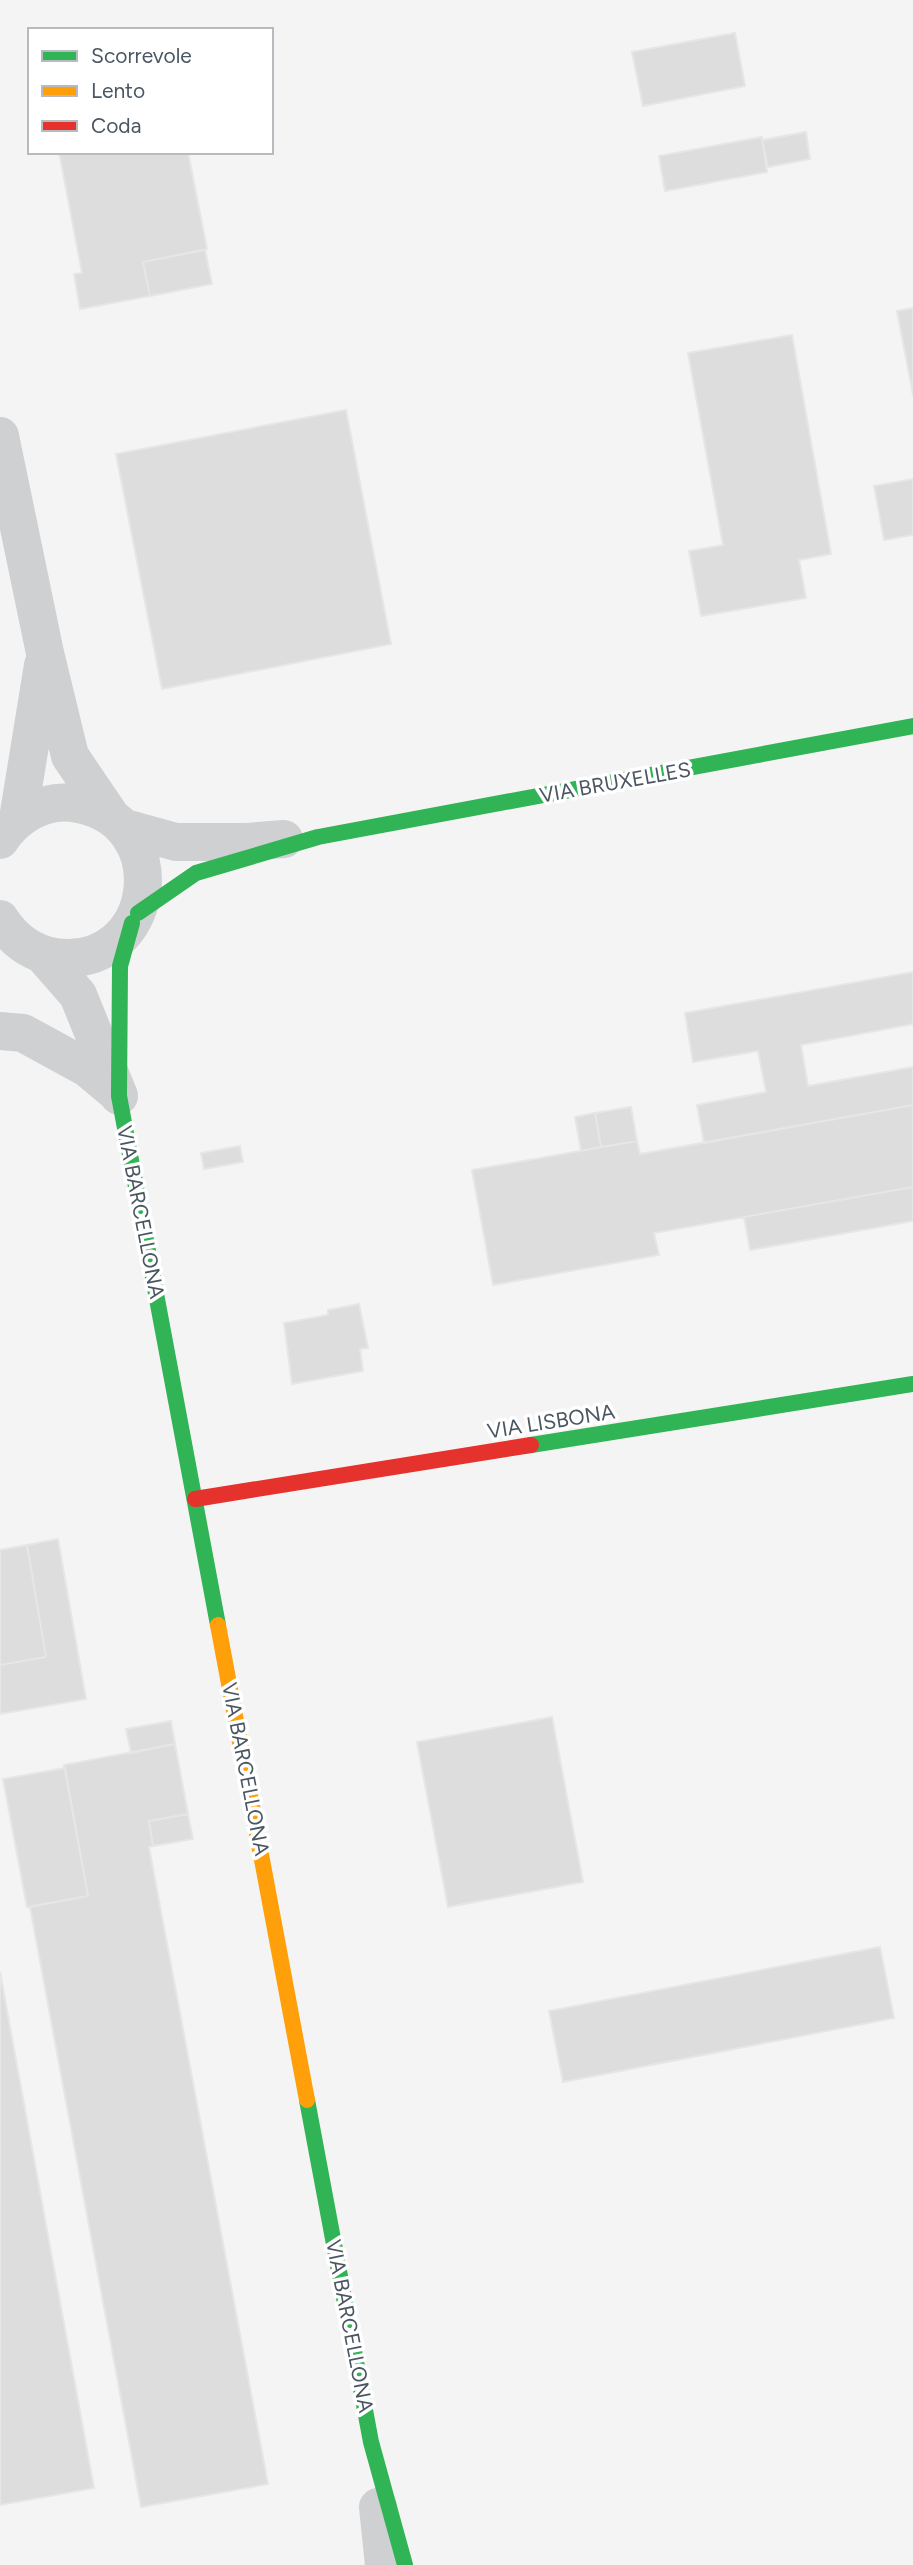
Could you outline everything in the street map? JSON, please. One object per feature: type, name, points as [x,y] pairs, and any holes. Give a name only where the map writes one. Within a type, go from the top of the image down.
[{"type":"street","points":[[0,436],[45,653],[70,756],[137,847],[144,869],[144,891],[135,918]]},
{"type":"street","points":[[9,830],[45,653]]},
{"type":"street","points":[[0,757],[34,715]]},
{"type":"street","name":"VIA BRUXELLES","points":[[23,950],[69,959],[93,954],[115,942],[135,918],[196,873],[318,837],[913,726]]},
{"type":"street","name":"VIA BRUXELLES","points":[[9,830],[39,807],[63,802],[88,805],[118,822],[176,842],[247,842],[318,837]]},
{"type":"street","name":"VIA BARCELLONA","points":[[135,918],[120,966],[119,1096],[372,2442],[405,2565]]},
{"type":"street","points":[[0,919],[23,950]]},
{"type":"street","name":"VIA BARCELLONA","points":[[23,950],[78,995],[119,1096]]},
{"type":"street","points":[[0,1031],[23,1033],[87,1068],[119,1096]]},
{"type":"street","name":"VIA LISBONA","points":[[195,1499],[913,1384]]},
{"type":"street","name":"VIA BARCELLONA","points":[[372,2442],[384,2565]]},
{"type":"building","points":[[735,33],[745,86],[643,106],[632,52]]},
{"type":"building","points":[[806,132],[810,159],[768,167],[762,140]]},
{"type":"building","points":[[762,137],[767,172],[665,191],[659,156]]},
{"type":"building","points":[[59,154],[188,154],[207,249],[143,262],[150,296],[80,309],[74,274],[82,273]]},
{"type":"building","points":[[205,250],[212,284],[150,296],[143,262]]},
{"type":"building","points":[[913,308],[913,395],[897,311]]},
{"type":"building","points":[[792,335],[831,554],[799,560],[806,598],[701,616],[689,551],[723,545],[688,353]]},
{"type":"building","points":[[346,410],[391,644],[162,689],[116,454]]},
{"type":"building","points":[[913,479],[913,535],[884,540],[874,486]]},
{"type":"building","points":[[913,972],[913,1024],[801,1045],[808,1086],[913,1067],[913,1105],[704,1143],[697,1105],[766,1092],[758,1051],[693,1062],[685,1013]]},
{"type":"building","points":[[913,1105],[913,1187],[654,1233],[659,1255],[493,1285],[472,1170],[637,1141],[640,1154]]},
{"type":"building","points":[[631,1107],[637,1141],[601,1147],[595,1113]]},
{"type":"building","points":[[595,1113],[601,1147],[581,1151],[575,1117]]},
{"type":"building","points":[[240,1146],[243,1162],[204,1169],[201,1153]]},
{"type":"building","points":[[913,1187],[913,1221],[750,1250],[744,1217]]},
{"type":"building","points":[[359,1304],[368,1348],[360,1349],[363,1371],[292,1384],[284,1323],[328,1315],[328,1310]]},
{"type":"building","points":[[58,1539],[86,1699],[0,1714],[0,1665],[46,1657],[27,1545]]},
{"type":"building","points":[[27,1545],[46,1657],[0,1665],[0,1550]]},
{"type":"building","points":[[552,1717],[583,1882],[448,1907],[417,1742]]},
{"type":"building","points":[[171,1721],[175,1744],[131,1753],[126,1729]]},
{"type":"building","points":[[175,1744],[188,1814],[149,1821],[153,1846],[149,1847],[268,2484],[141,2507],[30,1907],[88,1896],[64,1765]]},
{"type":"building","points":[[65,1768],[88,1896],[27,1907],[3,1779]]},
{"type":"building","points":[[188,1814],[193,1839],[153,1846],[149,1821]]},
{"type":"building","points":[[880,1947],[894,2018],[563,2082],[549,2011]]},
{"type":"building","points":[[0,1972],[94,2488],[0,2505]]},
{"type":"traffic: fast","points":[[138,913],[196,873],[318,837],[913,726]]},
{"type":"traffic: fast","points":[[132,923],[120,966],[119,1096],[218,1625]]},
{"type":"traffic: fast","points":[[531,1445],[913,1384]]},
{"type":"traffic: fast","points":[[307,2100],[371,2442],[405,2565]]},
{"type":"traffic: slow","points":[[218,1625],[307,2100]]},
{"type":"traffic: jam","points":[[195,1499],[531,1445]]}]
